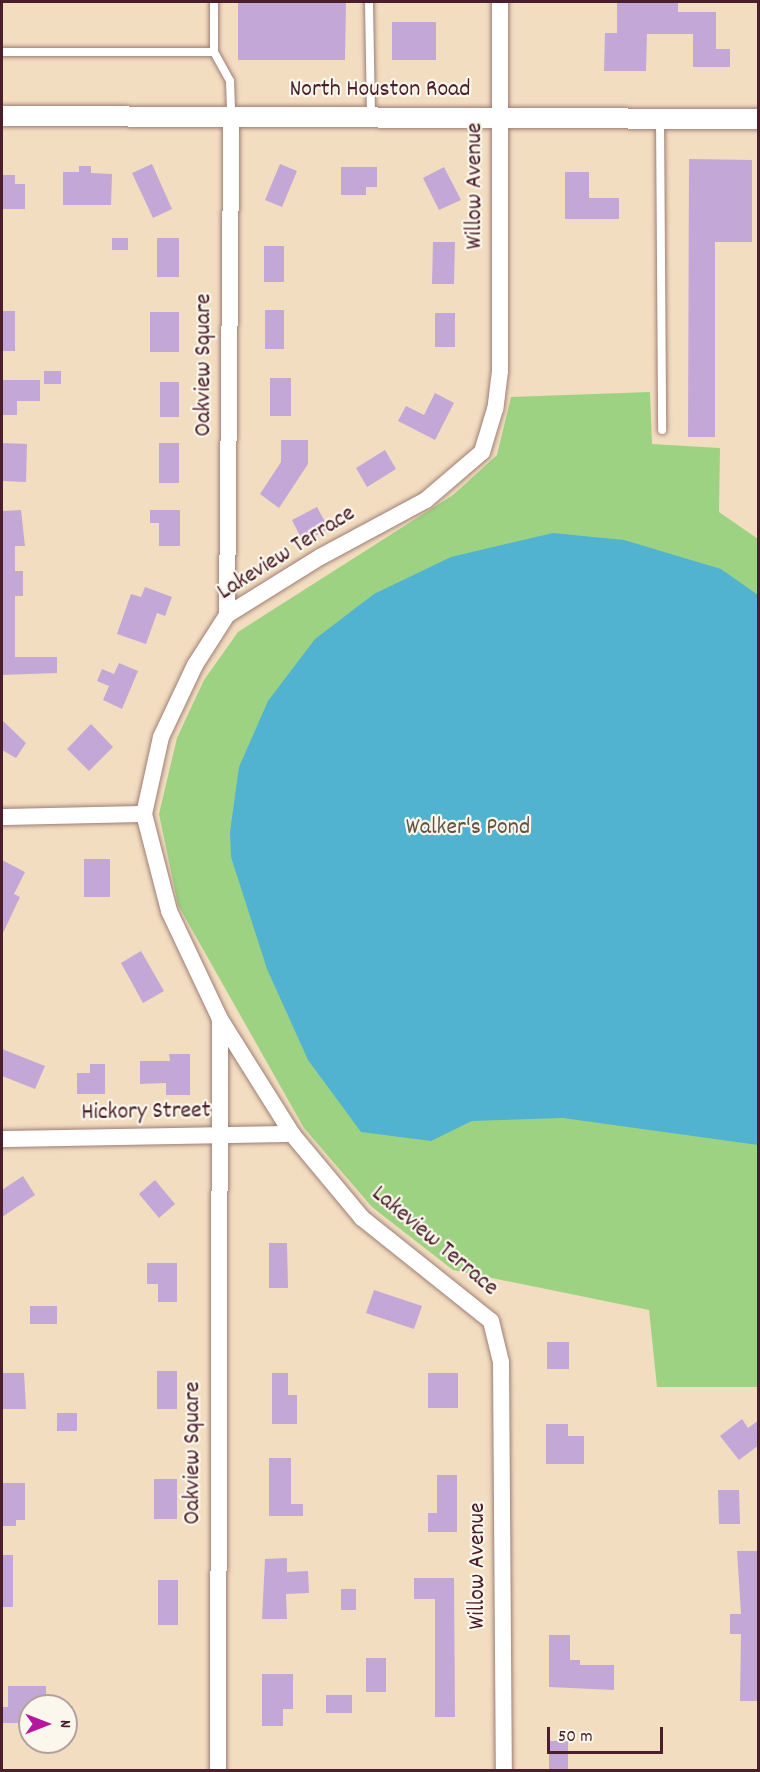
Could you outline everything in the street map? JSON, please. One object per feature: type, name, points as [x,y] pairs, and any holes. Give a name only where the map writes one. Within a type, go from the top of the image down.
[{"type":"street","name":"Willow Avenue","points":[[500,2],[500,371]]},
{"type":"street","name":"North Houston Road","points":[[2,116],[500,116],[759,119]]},
{"type":"street","name":"Oakview Square","points":[[228,615],[231,116]]},
{"type":"street","name":"Lakeview Terrace","points":[[500,371],[495,409],[483,452],[426,500],[320,557],[228,615],[195,665],[161,737],[144,814],[169,911],[220,1019],[292,1134],[363,1218],[491,1321],[501,1362]]},
{"type":"street","points":[[2,817],[144,814]]},
{"type":"street","name":"Lakeview Terrace","points":[[218,1136],[220,1019]]},
{"type":"street","name":"Hickory Street","points":[[2,1139],[292,1134]]},
{"type":"street","name":"Oakview Square","points":[[218,1136],[218,1770]]},
{"type":"street","name":"Willow Avenue","points":[[501,1362],[504,1770]]},
{"type":"lane","points":[[214,2],[214,52],[230,81],[231,116]]},
{"type":"lane","points":[[369,2],[371,116]]},
{"type":"lane","points":[[2,52],[214,52]]},
{"type":"lane","points":[[660,118],[662,430]]},
{"type":"green space","name":"Walker's Pond","points":[[650,392],[652,444],[720,448],[719,512],[758,539],[758,1387],[657,1387],[649,1310],[453,1270],[372,1207],[304,1128],[178,905],[159,814],[177,738],[204,680],[238,632],[453,495],[497,455],[511,397]]},
{"type":"water","name":"Walker's Pond","points":[[553,533],[624,540],[721,569],[758,595],[758,1145],[563,1118],[472,1121],[431,1141],[361,1132],[308,1060],[267,969],[231,857],[230,832],[239,767],[268,701],[315,639],[374,594],[451,557]]},
{"type":"building","points":[[238,2],[346,2],[345,60],[238,60]]},
{"type":"building","points":[[617,2],[678,2],[678,12],[716,12],[716,49],[730,49],[730,67],[693,67],[693,34],[647,34],[646,71],[604,71],[605,33],[617,33]]},
{"type":"building","points":[[392,22],[436,22],[436,60],[392,60]]},
{"type":"building","points":[[689,159],[752,160],[752,242],[715,242],[715,437],[688,437]]},
{"type":"building","points":[[152,164],[172,209],[153,218],[132,173]]},
{"type":"building","points":[[280,164],[297,171],[282,207],[265,200]]},
{"type":"building","points":[[79,166],[91,166],[91,173],[112,174],[111,205],[63,205],[63,172],[79,172]]},
{"type":"building","points":[[341,167],[377,167],[377,187],[366,187],[366,195],[341,195]]},
{"type":"building","points":[[444,167],[461,200],[439,210],[423,178]]},
{"type":"building","points":[[565,172],[589,172],[589,198],[619,198],[619,219],[565,219]]},
{"type":"building","points":[[2,175],[15,175],[15,184],[25,184],[25,209],[2,209]]},
{"type":"building","points":[[112,238],[128,238],[128,250],[112,250]]},
{"type":"building","points":[[157,238],[179,238],[179,277],[157,277]]},
{"type":"building","points":[[433,242],[455,242],[454,284],[432,284]]},
{"type":"building","points":[[264,246],[284,246],[284,282],[264,282]]},
{"type":"building","points":[[265,310],[284,310],[284,349],[265,349]]},
{"type":"building","points":[[2,311],[15,311],[15,351],[2,351]]},
{"type":"building","points":[[150,312],[179,312],[179,352],[150,352]]},
{"type":"building","points":[[435,313],[455,313],[455,347],[435,347]]},
{"type":"building","points":[[44,371],[61,371],[61,384],[44,384]]},
{"type":"building","points":[[270,378],[291,378],[291,416],[270,416]]},
{"type":"building","points":[[2,380],[40,380],[40,401],[17,401],[17,415],[2,415]]},
{"type":"building","points":[[160,382],[179,382],[179,417],[160,417]]},
{"type":"building","points":[[435,393],[454,403],[435,440],[398,421],[406,406],[424,415]]},
{"type":"building","points":[[281,440],[308,440],[308,464],[279,508],[260,494],[281,462]]},
{"type":"building","points":[[2,443],[27,444],[26,482],[2,481]]},
{"type":"building","points":[[159,443],[179,443],[179,483],[159,483]]},
{"type":"building","points":[[385,450],[396,469],[367,487],[356,468]]},
{"type":"building","points":[[317,507],[329,529],[303,542],[292,520]]},
{"type":"building","points":[[21,510],[25,546],[15,546],[15,571],[23,571],[23,596],[15,596],[15,657],[57,657],[57,673],[2,675],[2,511]]},
{"type":"building","points":[[150,510],[180,510],[180,546],[159,546],[159,523],[150,523]]},
{"type":"building","points":[[145,587],[172,597],[165,616],[157,613],[146,644],[117,634],[131,594],[141,597]]},
{"type":"building","points":[[119,663],[138,671],[122,709],[103,700],[109,686],[97,681],[102,669],[114,674]]},
{"type":"building","points":[[2,720],[26,743],[16,758],[2,750]]},
{"type":"building","points":[[91,724],[113,747],[89,771],[67,749]]},
{"type":"building","points":[[84,859],[110,859],[110,897],[84,897]]},
{"type":"building","points":[[2,860],[25,872],[14,894],[20,897],[2,935]]},
{"type":"building","points":[[141,951],[164,991],[143,1003],[121,963]]},
{"type":"building","points":[[2,1049],[45,1066],[35,1089],[2,1076]]},
{"type":"building","points":[[169,1054],[190,1054],[190,1095],[166,1095],[166,1083],[140,1084],[140,1061],[170,1061]]},
{"type":"building","points":[[90,1064],[105,1064],[105,1094],[77,1094],[77,1073],[90,1073]]},
{"type":"building","points":[[23,1176],[35,1195],[2,1217],[2,1190]]},
{"type":"building","points":[[155,1180],[175,1204],[159,1218],[139,1194]]},
{"type":"building","points":[[269,1243],[287,1243],[288,1288],[269,1288]]},
{"type":"building","points":[[147,1263],[177,1263],[177,1302],[158,1302],[158,1284],[147,1284]]},
{"type":"building","points":[[374,1290],[422,1306],[414,1329],[366,1313]]},
{"type":"building","points":[[30,1306],[57,1306],[57,1324],[30,1324]]},
{"type":"building","points":[[547,1342],[569,1342],[569,1369],[547,1369]]},
{"type":"building","points":[[157,1371],[177,1371],[177,1409],[157,1409]]},
{"type":"building","points":[[2,1373],[24,1373],[26,1409],[2,1409]]},
{"type":"building","points":[[272,1373],[288,1373],[288,1395],[297,1395],[297,1424],[272,1424]]},
{"type":"building","points":[[428,1373],[458,1373],[458,1408],[428,1408]]},
{"type":"building","points":[[57,1413],[77,1413],[77,1431],[57,1431]]},
{"type":"building","points":[[742,1419],[748,1428],[759,1420],[759,1445],[739,1460],[720,1436]]},
{"type":"building","points":[[546,1424],[568,1424],[568,1436],[584,1436],[584,1464],[546,1464]]},
{"type":"building","points":[[269,1458],[291,1458],[291,1504],[303,1504],[303,1516],[269,1516]]},
{"type":"building","points":[[437,1475],[457,1475],[457,1532],[428,1532],[428,1513],[437,1513]]},
{"type":"building","points":[[154,1479],[177,1479],[177,1519],[154,1519]]},
{"type":"building","points":[[2,1483],[25,1483],[25,1520],[16,1520],[16,1526],[2,1526]]},
{"type":"building","points":[[718,1490],[739,1490],[740,1524],[719,1524]]},
{"type":"building","points":[[737,1551],[759,1551],[759,1701],[740,1701],[741,1634],[730,1634],[730,1614],[741,1614]]},
{"type":"building","points":[[2,1555],[13,1555],[13,1607],[2,1607]]},
{"type":"building","points":[[287,1558],[287,1572],[308,1571],[309,1593],[286,1594],[287,1619],[262,1619],[265,1559]]},
{"type":"building","points":[[414,1578],[454,1578],[455,1717],[435,1717],[435,1599],[414,1599]]},
{"type":"building","points":[[158,1580],[178,1580],[178,1625],[158,1625]]},
{"type":"building","points":[[341,1589],[356,1589],[356,1610],[341,1610]]},
{"type":"building","points":[[549,1635],[570,1635],[570,1660],[580,1660],[580,1665],[614,1665],[614,1690],[549,1687]]},
{"type":"building","points":[[366,1658],[386,1658],[386,1692],[366,1692]]},
{"type":"building","points":[[262,1674],[293,1674],[293,1709],[283,1709],[283,1726],[262,1726]]},
{"type":"building","points":[[8,1686],[46,1686],[46,1694],[18,1694],[18,1723],[2,1723],[2,1707],[8,1707]]},
{"type":"building","points":[[326,1695],[352,1695],[352,1713],[326,1713]]},
{"type":"building","points":[[549,1741],[568,1741],[568,1770],[549,1770]]}]
